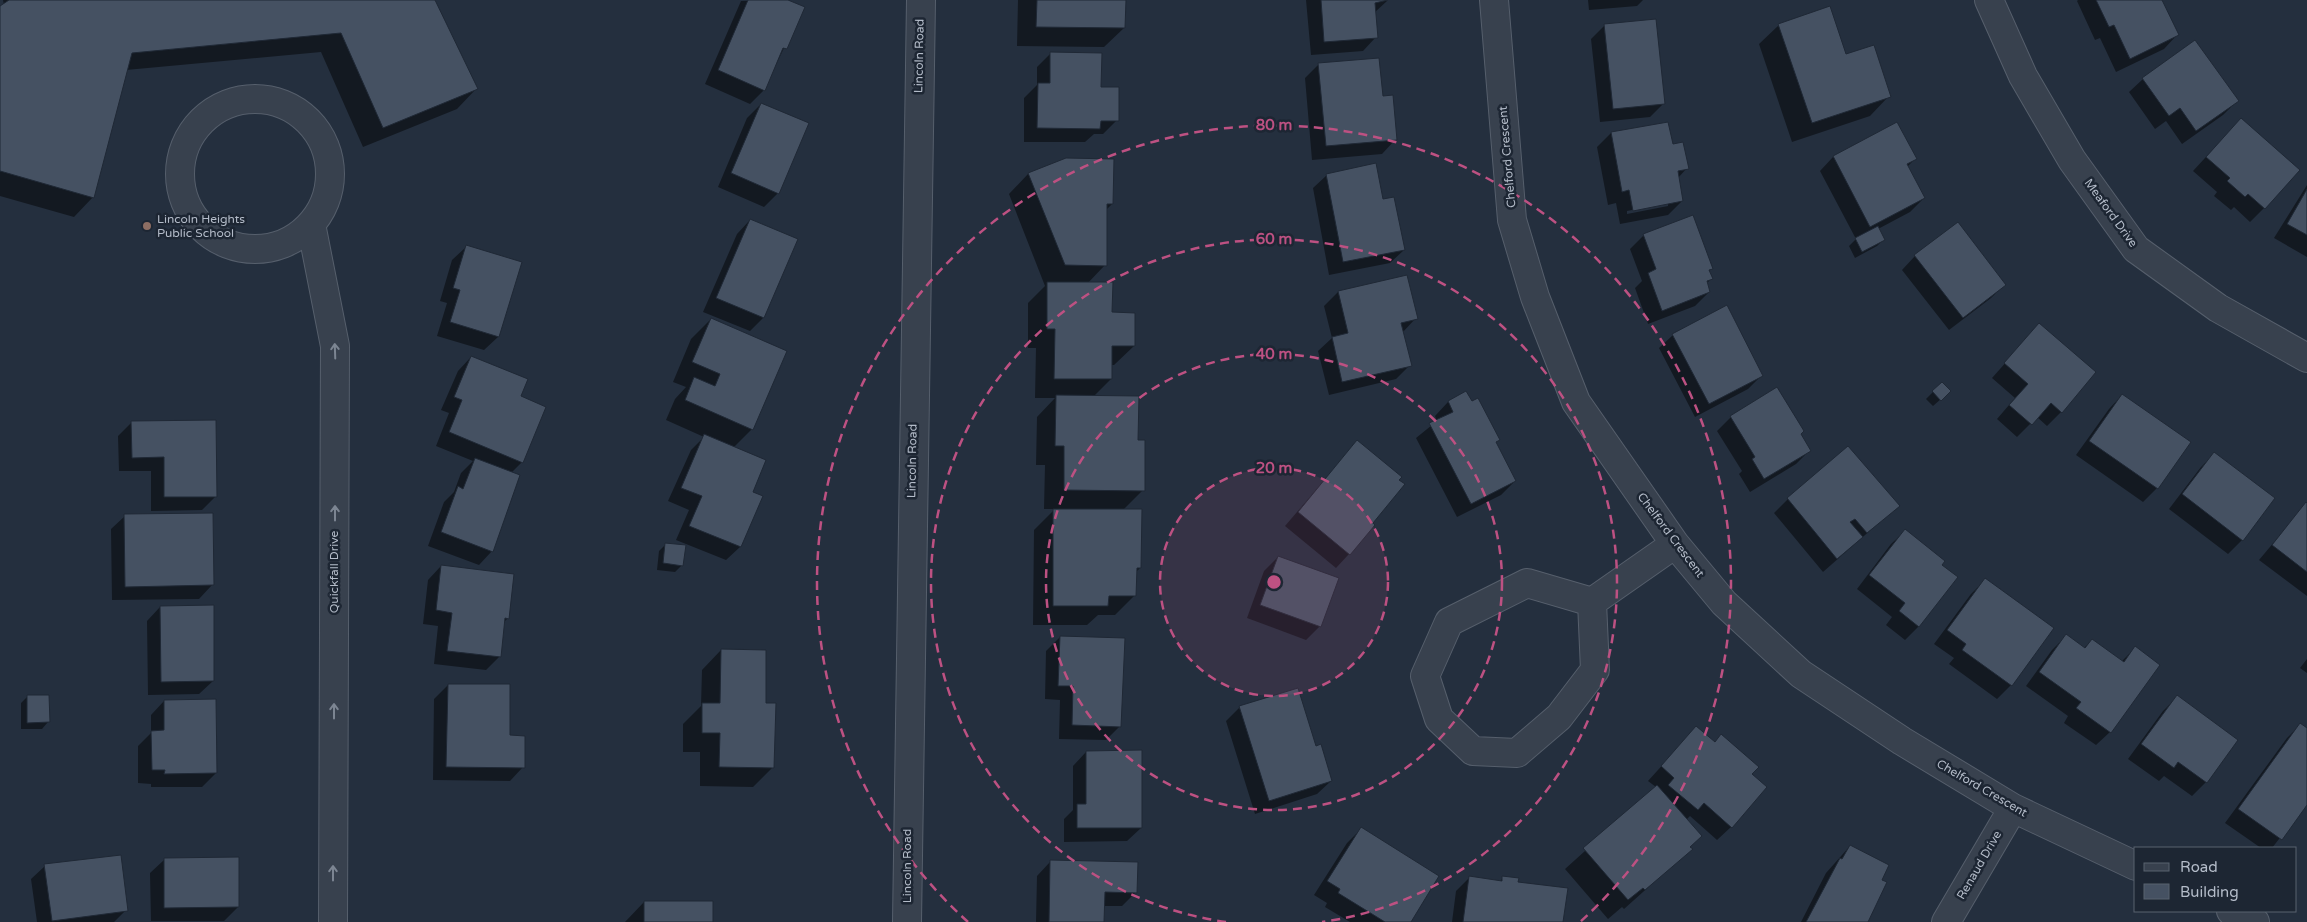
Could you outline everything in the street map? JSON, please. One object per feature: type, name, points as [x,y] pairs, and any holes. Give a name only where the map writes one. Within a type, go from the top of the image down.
[{"type":"street","name":"Lincoln Road","points":[[907,922],[921,0]]},
{"type":"street","name":"Chelford Crescent","points":[[1494,0],[1512,220],[1535,297],[1576,402],[1675,544],[1724,603],[1801,674],[1902,741],[2013,808],[2134,865]]},
{"type":"street","name":"Meaford Drive","points":[[1989,0],[2023,76],[2072,160],[2136,249],[2218,308],[2307,358]]},
{"type":"street","points":[[264,99],[285,105],[302,116],[317,131],[326,150],[330,171],[329,190],[322,208],[311,224],[297,237],[279,246],[260,249],[240,248],[222,242],[205,231],[192,217],[184,199],[180,177],[182,155],[188,141],[206,117],[224,106],[264,99]]},
{"type":"street","name":"Quickfall Drive","points":[[311,224],[336,346],[333,922]]},
{"type":"street","points":[[1592,602],[1675,544]]},
{"type":"street","points":[[1527,583],[1592,602],[1596,670],[1559,717],[1516,753],[1474,751],[1439,719],[1425,676],[1449,622],[1527,583]]},
{"type":"street","name":"Renaud Drive","points":[[1946,922],[2013,808]]},
{"type":"street","points":[[2233,912],[2255,922]]},
{"type":"building","points":[[9,0],[435,0],[478,89],[383,128],[341,33],[132,53],[94,198],[0,171],[0,6]]},
{"type":"building","points":[[748,0],[788,0],[805,7],[787,49],[783,48],[765,91],[718,70]]},
{"type":"building","points":[[1037,0],[1126,0],[1125,28],[1036,27]]},
{"type":"building","points":[[1321,0],[1388,0],[1375,3],[1378,38],[1324,42]]},
{"type":"building","points":[[2096,0],[2162,0],[2179,35],[2130,59],[2114,25],[2109,27]]},
{"type":"building","points":[[1830,6],[1846,54],[1874,45],[1891,97],[1812,123],[1778,24]]},
{"type":"building","points":[[1656,19],[1665,104],[1613,109],[1604,24]]},
{"type":"building","points":[[2195,40],[2239,101],[2196,131],[2180,108],[2169,116],[2142,78]]},
{"type":"building","points":[[1050,52],[1102,53],[1101,87],[1119,87],[1119,121],[1101,121],[1100,129],[1037,128],[1038,83],[1050,83]]},
{"type":"building","points":[[1379,58],[1383,96],[1393,95],[1397,140],[1326,146],[1318,63]]},
{"type":"building","points":[[761,103],[809,123],[779,194],[731,173]]},
{"type":"building","points":[[2241,118],[2300,170],[2265,209],[2248,194],[2245,197],[2227,181],[2230,178],[2206,157]]},
{"type":"building","points":[[1668,122],[1673,144],[1683,142],[1689,169],[1678,171],[1683,201],[1633,211],[1629,190],[1622,192],[1611,132]]},
{"type":"building","points":[[1897,122],[1917,159],[1907,164],[1925,198],[1870,227],[1833,156]]},
{"type":"building","points":[[1066,158],[1114,159],[1113,204],[1107,204],[1107,266],[1065,265],[1028,173]]},
{"type":"building","points":[[1376,163],[1383,199],[1394,197],[1405,250],[1343,262],[1326,174]]},
{"type":"building","points":[[2307,189],[2307,235],[2287,224]]},
{"type":"building","points":[[1693,215],[1713,269],[1709,270],[1713,279],[1707,281],[1710,292],[1662,311],[1648,273],[1656,269],[1643,234]]},
{"type":"building","points":[[750,219],[798,239],[764,318],[716,298]]},
{"type":"building","points":[[1958,222],[2006,285],[1963,318],[1914,255]]},
{"type":"building","points":[[1878,226],[1885,240],[1862,252],[1855,238]]},
{"type":"building","points":[[466,245],[522,262],[499,337],[450,322],[460,290],[453,288]]},
{"type":"building","points":[[1407,275],[1418,319],[1401,323],[1412,366],[1342,382],[1332,337],[1348,333],[1338,291]]},
{"type":"building","points":[[1047,282],[1113,282],[1112,312],[1135,313],[1135,346],[1112,346],[1112,379],[1054,379],[1055,329],[1047,329]]},
{"type":"building","points":[[1727,305],[1763,376],[1709,404],[1672,334]]},
{"type":"building","points":[[711,318],[787,351],[753,430],[685,400],[694,377],[715,386],[720,374],[692,362]]},
{"type":"building","points":[[2039,323],[2096,372],[2062,413],[2051,403],[2032,425],[2009,405],[2028,384],[2004,363]]},
{"type":"building","points":[[471,356],[528,379],[521,396],[546,407],[523,463],[449,432],[462,400],[454,397]]},
{"type":"building","points":[[1942,382],[1951,391],[1941,401],[1932,391]]},
{"type":"building","points":[[1777,387],[1804,431],[1801,434],[1811,451],[1764,479],[1752,459],[1755,457],[1730,416]]},
{"type":"building","points":[[1466,391],[1472,401],[1478,398],[1500,440],[1496,442],[1516,481],[1471,504],[1429,423],[1453,412],[1448,401]]},
{"type":"building","points":[[2122,394],[2191,442],[2158,489],[2089,441]]},
{"type":"building","points":[[1056,395],[1139,396],[1138,440],[1145,440],[1145,491],[1064,490],[1064,446],[1055,446]]},
{"type":"building","points":[[216,420],[217,497],[164,497],[164,457],[132,458],[131,421]]},
{"type":"building","points":[[704,434],[766,460],[753,492],[763,496],[741,547],[689,526],[702,496],[681,488]]},
{"type":"building","points":[[1357,440],[1402,477],[1399,480],[1405,484],[1350,555],[1298,512]]},
{"type":"building","points":[[1848,446],[1900,506],[1867,533],[1855,519],[1850,522],[1863,537],[1837,559],[1787,498]]},
{"type":"building","points":[[2214,452],[2275,498],[2243,541],[2182,494]]},
{"type":"building","points":[[475,458],[520,475],[493,552],[441,532],[458,486],[463,489]]},
{"type":"building","points":[[2307,503],[2307,572],[2272,545]]},
{"type":"building","points":[[1053,509],[1142,509],[1141,568],[1137,568],[1136,596],[1109,596],[1108,606],[1053,606]]},
{"type":"building","points":[[213,513],[214,585],[125,587],[124,514]]},
{"type":"building","points":[[1905,529],[1945,561],[1942,565],[1958,577],[1919,627],[1899,611],[1905,603],[1869,575]]},
{"type":"building","points":[[665,543],[686,545],[683,566],[663,563]]},
{"type":"building","points":[[1278,556],[1339,578],[1321,627],[1260,605]]},
{"type":"building","points":[[441,565],[514,574],[509,619],[505,618],[501,657],[447,651],[452,613],[436,610]]},
{"type":"building","points":[[1985,578],[2054,628],[2012,686],[1962,650],[1966,644],[1947,630]]},
{"type":"building","points":[[214,605],[214,681],[161,682],[160,606]]},
{"type":"building","points":[[2066,634],[2085,648],[2092,639],[2124,662],[2135,646],[2160,665],[2111,733],[2076,708],[2081,702],[2039,672]]},
{"type":"building","points":[[1060,636],[1125,638],[1121,727],[1072,725],[1073,686],[1058,686]]},
{"type":"building","points":[[721,649],[766,650],[766,703],[776,703],[774,768],[719,767],[720,733],[702,733],[702,703],[720,703]]},
{"type":"building","points":[[448,684],[510,684],[510,735],[525,736],[525,768],[446,767]]},
{"type":"building","points":[[1298,688],[1316,746],[1321,744],[1332,781],[1269,801],[1239,706]]},
{"type":"building","points":[[27,695],[49,695],[50,722],[27,723]]},
{"type":"building","points":[[2177,695],[2238,740],[2207,783],[2178,762],[2174,768],[2141,744]]},
{"type":"building","points":[[216,699],[217,773],[164,774],[165,770],[152,770],[151,731],[164,730],[164,700]]},
{"type":"building","points":[[2300,723],[2307,728],[2307,805],[2282,840],[2238,809]]},
{"type":"building","points":[[1696,726],[1715,742],[1721,734],[1759,767],[1752,774],[1767,787],[1732,828],[1704,803],[1698,810],[1668,785],[1674,778],[1661,766]]},
{"type":"building","points":[[1142,750],[1142,828],[1077,828],[1077,804],[1086,804],[1086,751]]},
{"type":"building","points":[[1657,785],[1702,836],[1690,847],[1693,849],[1645,890],[1643,888],[1628,900],[1583,848]]},
{"type":"building","points":[[1361,827],[1439,876],[1411,922],[1385,922],[1338,893],[1340,889],[1327,881]]},
{"type":"building","points":[[1850,845],[1889,865],[1882,880],[1887,882],[1868,922],[1806,922],[1840,858],[1842,859]]},
{"type":"building","points":[[121,855],[128,911],[52,921],[44,864]]},
{"type":"building","points":[[239,857],[239,907],[164,908],[164,858]]},
{"type":"building","points":[[1050,860],[1138,862],[1137,893],[1105,892],[1104,922],[1049,922]]},
{"type":"building","points":[[1469,876],[1502,881],[1502,876],[1519,878],[1518,882],[1568,888],[1563,922],[1463,922]]},
{"type":"building","points":[[644,901],[713,901],[713,922],[644,922]]},
{"type":"place","name":"Lincoln Heights Public School","points":[[147,226]]}]
